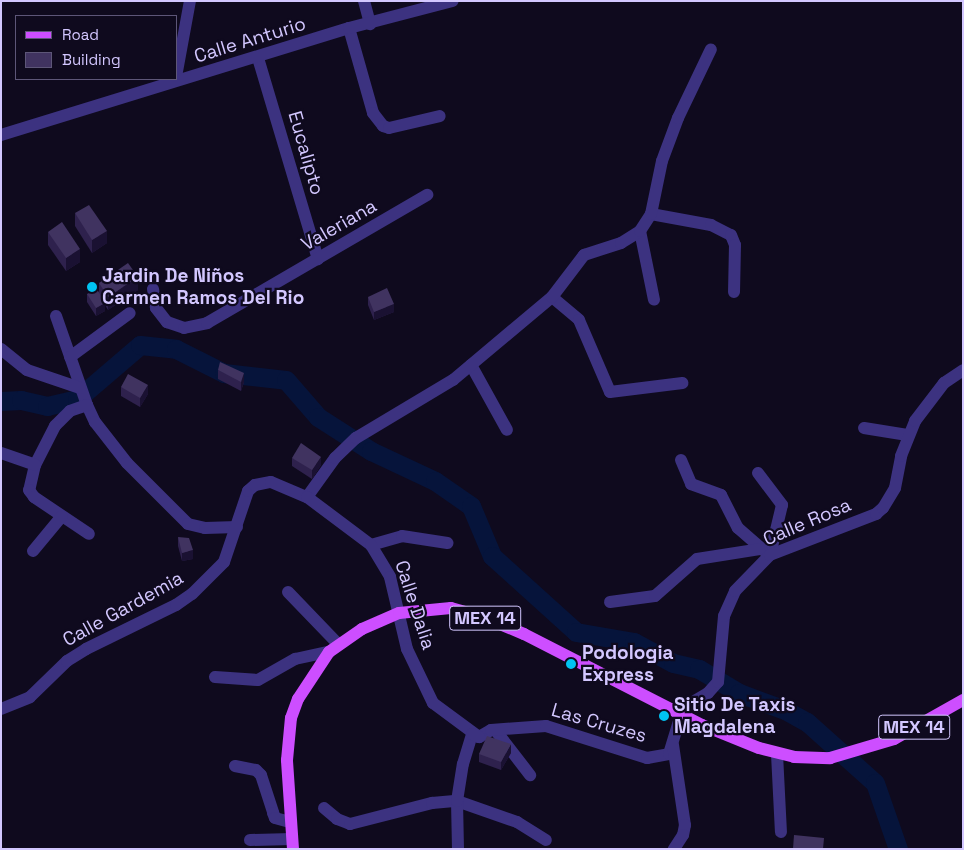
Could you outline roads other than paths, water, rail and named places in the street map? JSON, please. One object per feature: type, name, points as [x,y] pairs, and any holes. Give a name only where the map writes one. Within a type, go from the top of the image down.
[{"type":"main road","name":"MEX 14","points":[[293,844],[287,760],[291,718],[306,685],[334,648],[382,619],[399,613],[451,608],[483,617],[524,634],[681,714],[742,742],[777,754],[830,758],[894,738],[963,700]]},
{"type":"street","points":[[178,68],[190,1]]},
{"type":"street","points":[[364,1],[370,24]]},
{"type":"street","name":"Calle Anturio","points":[[178,78],[258,58],[349,28],[453,1]]},
{"type":"street","points":[[349,28],[373,113],[383,126],[389,128],[440,116]]},
{"type":"street","points":[[306,498],[335,458],[356,438],[438,391],[471,365],[552,297],[584,255],[621,243],[640,231],[651,214],[662,161],[711,49]]},
{"type":"street","name":"Eucalipto","points":[[258,58],[318,259]]},
{"type":"street","name":"Calle Anturio","points":[[1,135],[173,80]]},
{"type":"street","name":"Valeriana","points":[[153,289],[156,308],[167,322],[184,328],[207,323],[427,195]]},
{"type":"street","points":[[651,214],[711,225],[731,235],[735,245],[734,292]]},
{"type":"street","points":[[640,231],[654,300]]},
{"type":"street","points":[[552,297],[579,320],[610,392],[682,383]]},
{"type":"street","points":[[70,356],[130,314]]},
{"type":"street","points":[[56,316],[86,405],[95,422],[127,463],[178,517],[196,527],[238,526]]},
{"type":"street","points":[[1,349],[33,373],[80,388]]},
{"type":"street","points":[[471,365],[507,430]]},
{"type":"street","name":"Calle Rosa","points":[[681,714],[685,706],[708,693],[719,676],[722,631],[729,604],[765,552],[876,514],[884,508],[895,488],[907,435],[944,383],[963,370]]},
{"type":"street","points":[[86,405],[62,417],[34,465],[30,492],[89,534]]},
{"type":"street","points":[[864,428],[907,435]]},
{"type":"street","points":[[1,453],[34,465]]},
{"type":"street","points":[[681,460],[691,484],[722,495],[738,528],[765,552]]},
{"type":"street","points":[[758,473],[782,505],[765,552]]},
{"type":"street","name":"Calle Dalia","points":[[248,491],[255,485],[271,482],[306,498],[371,545],[390,577],[407,649],[433,703],[479,737]]},
{"type":"street","name":"Calle Gardemia","points":[[1,709],[30,697],[67,661],[86,649],[176,606],[192,594],[224,562],[238,526],[248,491]]},
{"type":"street","points":[[33,551],[62,516]]},
{"type":"street","points":[[371,545],[402,536],[447,544]]},
{"type":"street","points":[[610,602],[655,596],[697,560],[765,552]]},
{"type":"street","points":[[215,677],[258,680],[295,660],[334,648],[288,592]]},
{"type":"street","name":"Las Cruzes","points":[[479,737],[485,732],[546,726],[647,758],[670,754],[681,714]]},
{"type":"street","points":[[496,731],[530,775]]},
{"type":"street","points":[[458,849],[457,802],[472,734],[479,737]]},
{"type":"street","points":[[673,744],[685,825],[683,835],[674,849]]},
{"type":"street","points":[[777,754],[781,832]]},
{"type":"street","points":[[235,766],[256,770],[261,774],[272,814],[275,818],[290,822]]},
{"type":"street","points":[[324,808],[338,819],[350,824],[432,803],[457,802],[517,822],[546,840]]},
{"type":"street","points":[[250,840],[293,844]]},
{"type":"waterway","points":[[1,401],[21,400],[47,406],[77,399],[140,345],[176,349],[224,373],[286,380],[318,417],[371,451],[435,481],[471,506],[492,556],[576,632],[634,642],[673,663],[699,669],[739,693],[785,710],[807,722],[875,783],[898,849]]},
{"type":"place","name":"Jardin De Niños Carmen Ramos Del Rio","points":[[92,287]]},
{"type":"place","name":"Podologia Express","points":[[571,664]]},
{"type":"place","name":"Sitio De Taxis Magdalena","points":[[664,716]]}]
